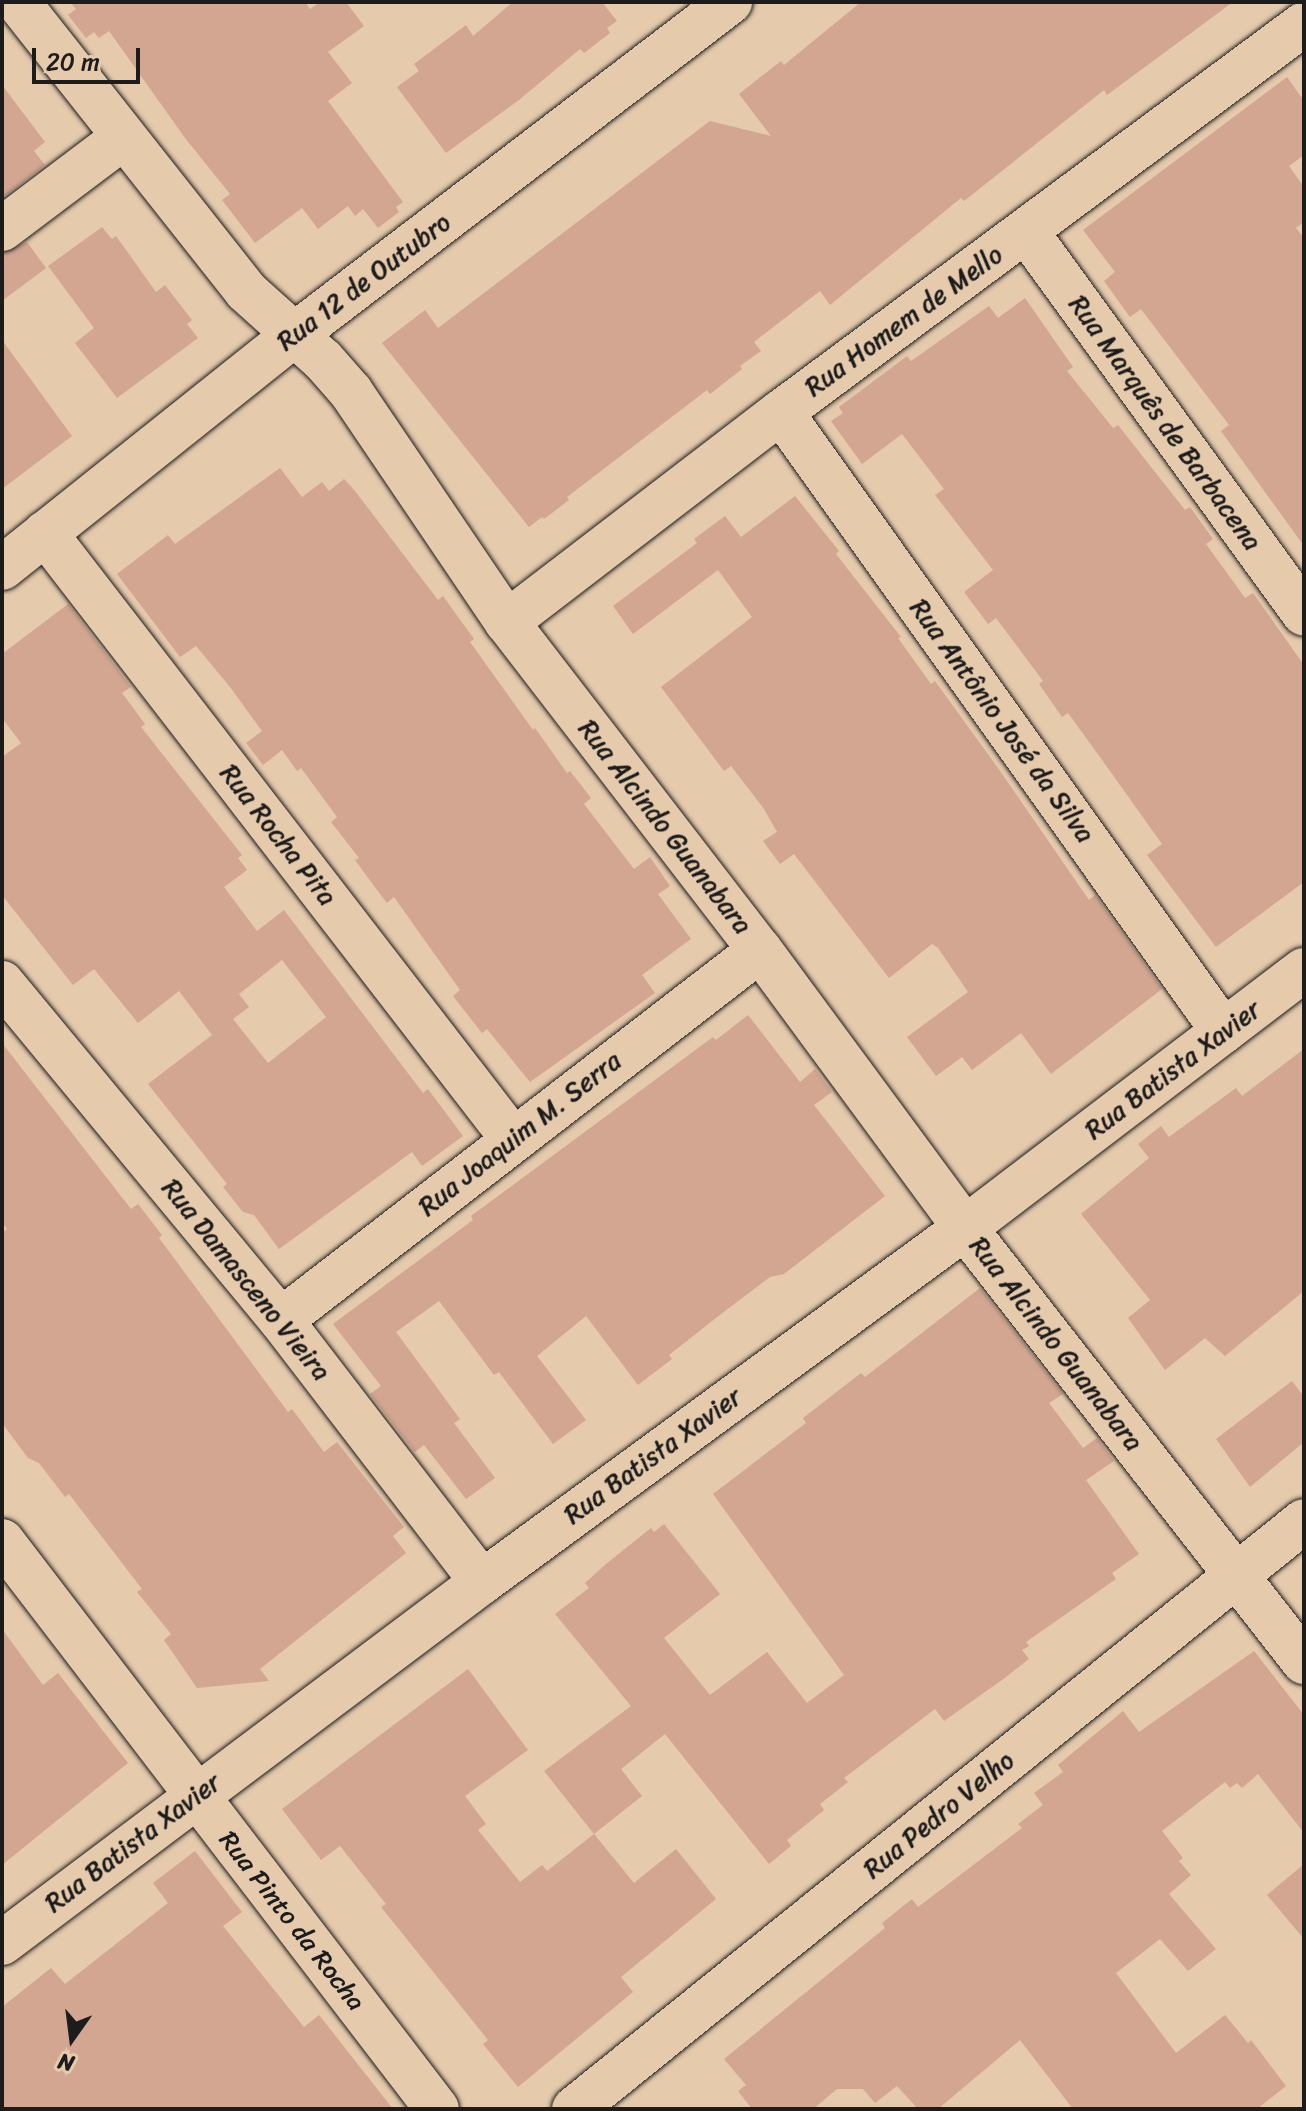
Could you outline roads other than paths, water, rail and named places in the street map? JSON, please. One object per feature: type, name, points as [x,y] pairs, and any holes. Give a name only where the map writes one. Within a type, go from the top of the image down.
[{"type":"street","name":"Rua Alcindo Guanabara","points":[[18,2],[246,291],[323,360],[351,392],[507,622],[760,950],[965,1228],[1304,1662]]},
{"type":"street","name":"Rua 12 de Outubro","points":[[2,568],[294,335],[730,2]]},
{"type":"street","points":[[1293,2],[1304,17]]},
{"type":"street","name":"Rua Homem de Mello","points":[[507,622],[781,412],[1304,24]]},
{"type":"street","points":[[2,229],[124,137]]},
{"type":"street","name":"Rua Marquês de Barbacena","points":[[1026,231],[1304,614]]},
{"type":"street","name":"Rua Antônio José da Silva","points":[[781,412],[1223,1031]]},
{"type":"street","name":"Rua Rocha Pita","points":[[45,533],[512,1138]]},
{"type":"street","name":"Rua Joaquim M. Serra","points":[[281,1320],[512,1138],[760,950]]},
{"type":"street","name":"Rua Batista Xavier","points":[[2,1943],[482,1582],[965,1228],[1304,970]]},
{"type":"street","name":"Rua Damasceno Vieira","points":[[2,983],[281,1320],[482,1582]]},
{"type":"street","name":"Rua Pedro Velho","points":[[574,2109],[1304,1521]]},
{"type":"street","name":"Rua Pinto da Rocha","points":[[2,1541],[437,2109]]}]
